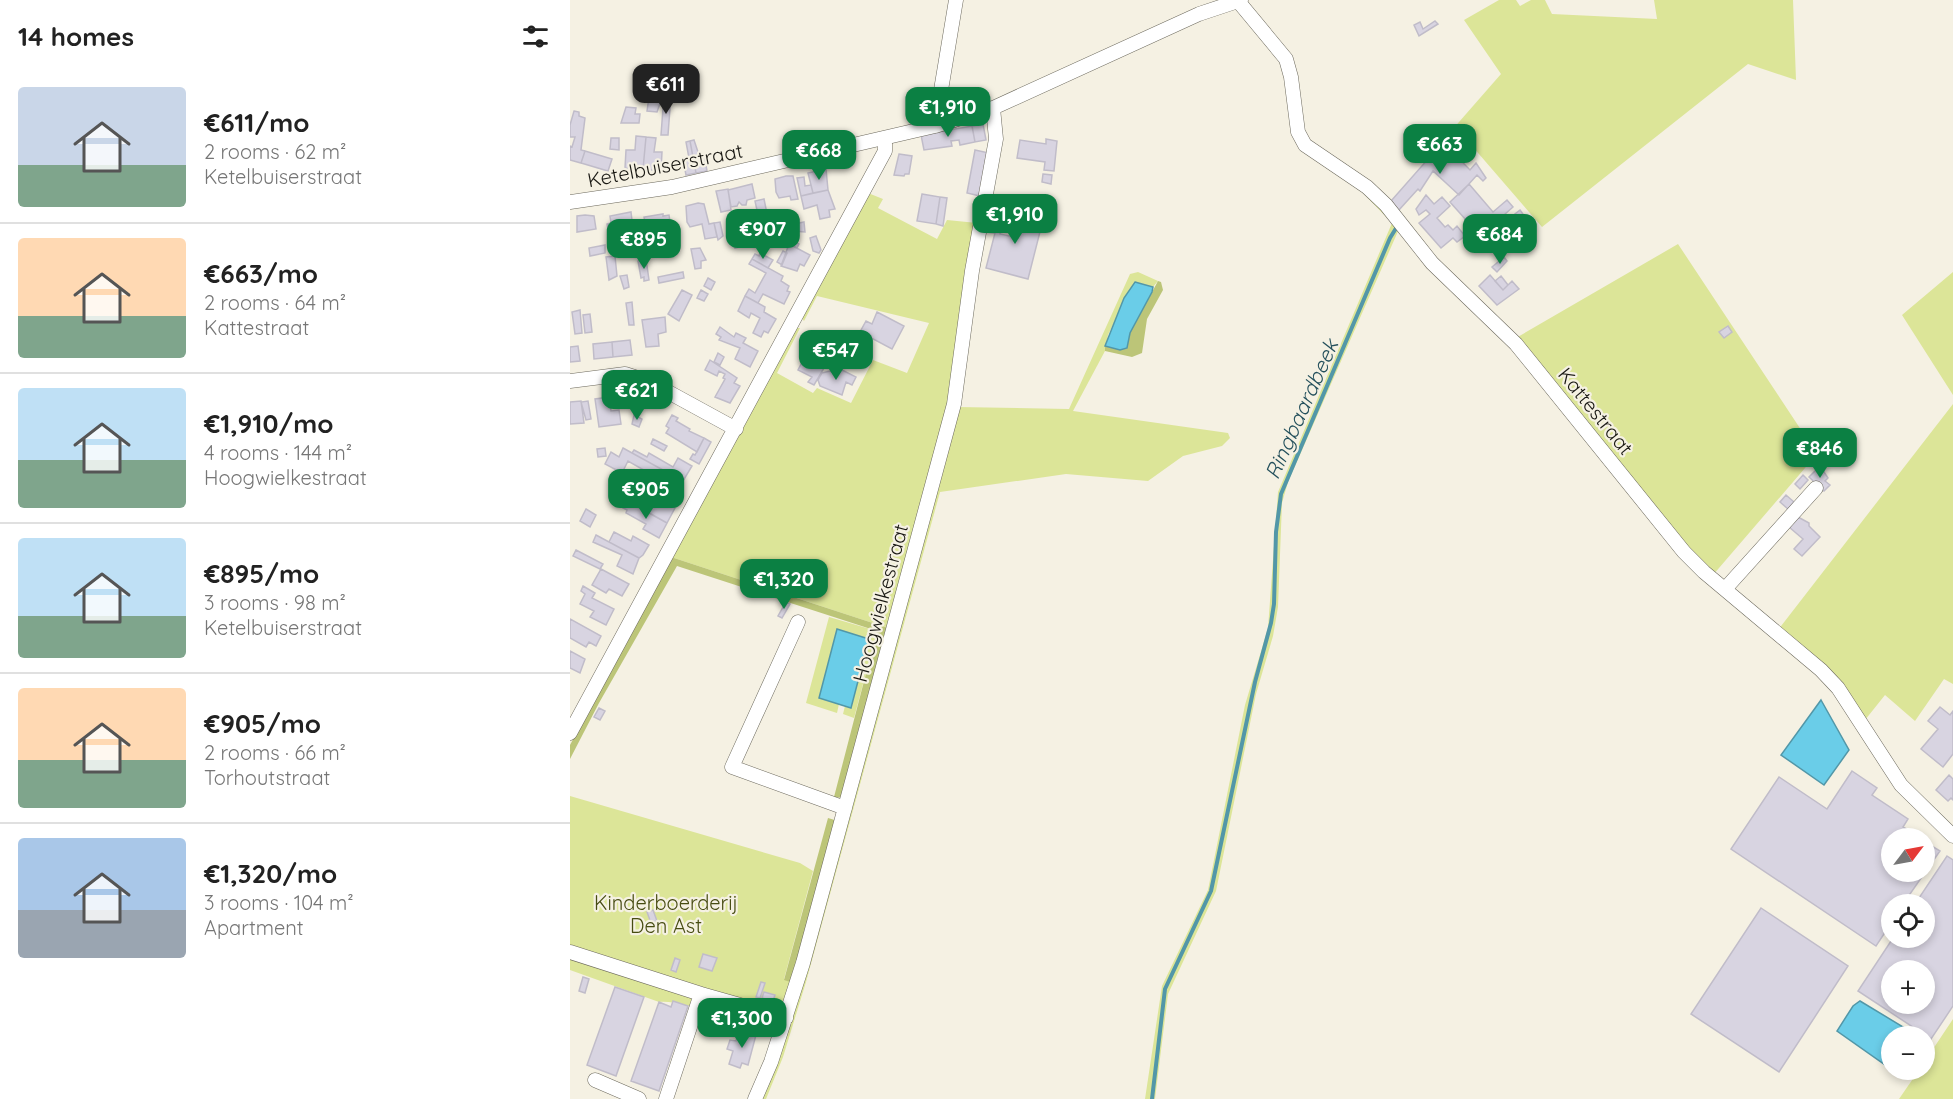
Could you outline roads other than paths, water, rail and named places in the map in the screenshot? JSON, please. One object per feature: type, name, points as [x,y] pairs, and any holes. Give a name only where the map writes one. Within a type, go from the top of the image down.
[{"type":"street","points":[[935,126],[956,0]]},
{"type":"street","name":"Ketelbuiserstraat","points":[[570,202],[672,187],[935,126],[993,108],[1199,14],[1239,0]]},
{"type":"street","name":"Kattestraat","points":[[1239,0],[1286,59],[1291,77],[1298,132],[1305,145],[1367,187],[1386,205],[1432,263],[1516,345],[1684,552],[1821,670],[1838,688],[1901,784],[1953,836]]},
{"type":"street","name":"Hoogwielkestraat","points":[[755,1099],[786,1018],[954,404],[972,271],[996,139],[993,108]]},
{"type":"street","points":[[570,733],[885,151],[885,139]]},
{"type":"street","points":[[570,381],[625,374],[650,382],[736,429]]},
{"type":"street","points":[[1725,589],[1816,488]]},
{"type":"street","points":[[798,622],[732,767],[845,808]]},
{"type":"street","points":[[570,952],[701,994],[786,1018]]},
{"type":"street","points":[[666,1099],[701,994]]},
{"type":"street","points":[[595,1080],[639,1099]]},
{"type":"water","points":[[1135,282],[1153,287],[1130,333],[1127,348],[1120,350],[1105,346],[1124,298]]},
{"type":"water","points":[[837,629],[869,639],[851,708],[819,698]]},
{"type":"water","points":[[1821,700],[1849,750],[1824,785],[1781,755]]},
{"type":"water","points":[[1860,1001],[1901,1026],[1881,1026],[1881,1062],[1837,1031],[1853,1006]]},
{"type":"waterway","name":"Ringbaardbeek","points":[[1152,1099],[1165,989],[1211,891],[1255,682],[1271,623],[1274,604],[1276,532],[1281,494],[1390,238],[1398,225]]},
{"type":"park label","name":"Kinderboerderij Den Ast","points":[[666,914]]}]
